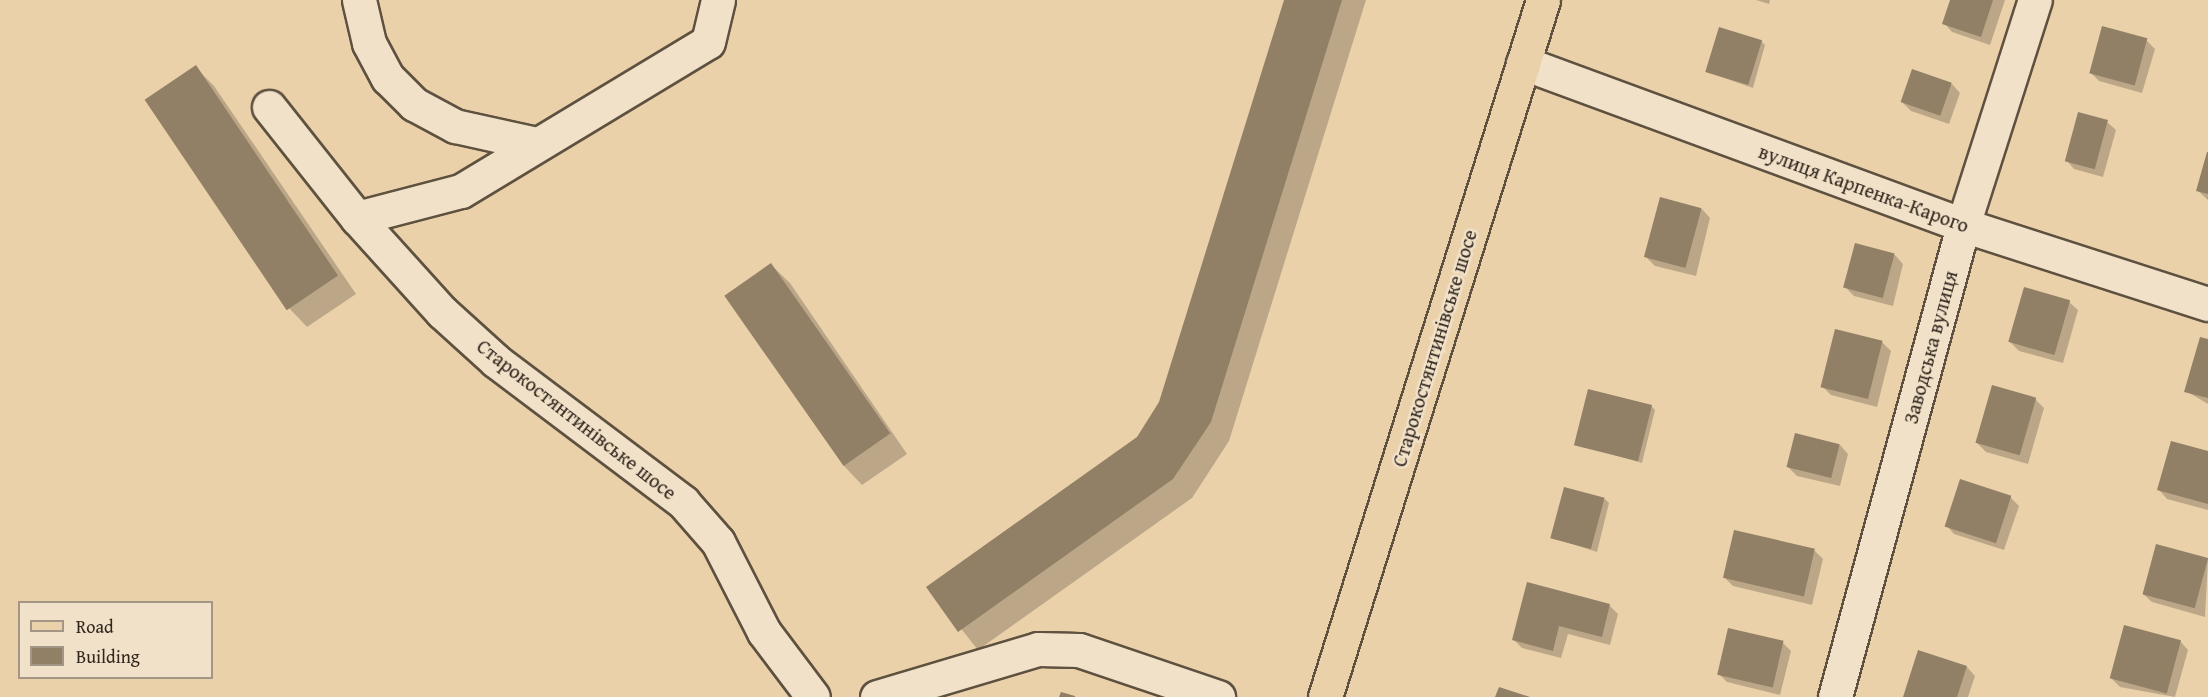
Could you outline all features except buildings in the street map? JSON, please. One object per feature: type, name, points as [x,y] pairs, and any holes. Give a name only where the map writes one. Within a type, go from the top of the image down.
[{"type":"main road","name":"Старокостянтинівське шосе","points":[[1326,697],[1543,0]]},
{"type":"street","points":[[359,0],[369,43],[388,78],[414,104],[455,126],[537,144]]},
{"type":"street","points":[[357,218],[461,191],[708,42],[718,0]]},
{"type":"street","name":"Заводська вулиця","points":[[1835,697],[1963,225],[2035,0]]},
{"type":"street","name":"вулиця Карпенка-Карого","points":[[1523,63],[1963,225],[2208,304]]},
{"type":"street","name":"Старокостянтинівське шосе","points":[[269,107],[357,218],[442,312],[496,361],[683,502],[718,542],[764,632],[813,697]]},
{"type":"street","points":[[877,697],[1038,649],[1079,650],[1218,697]]}]
